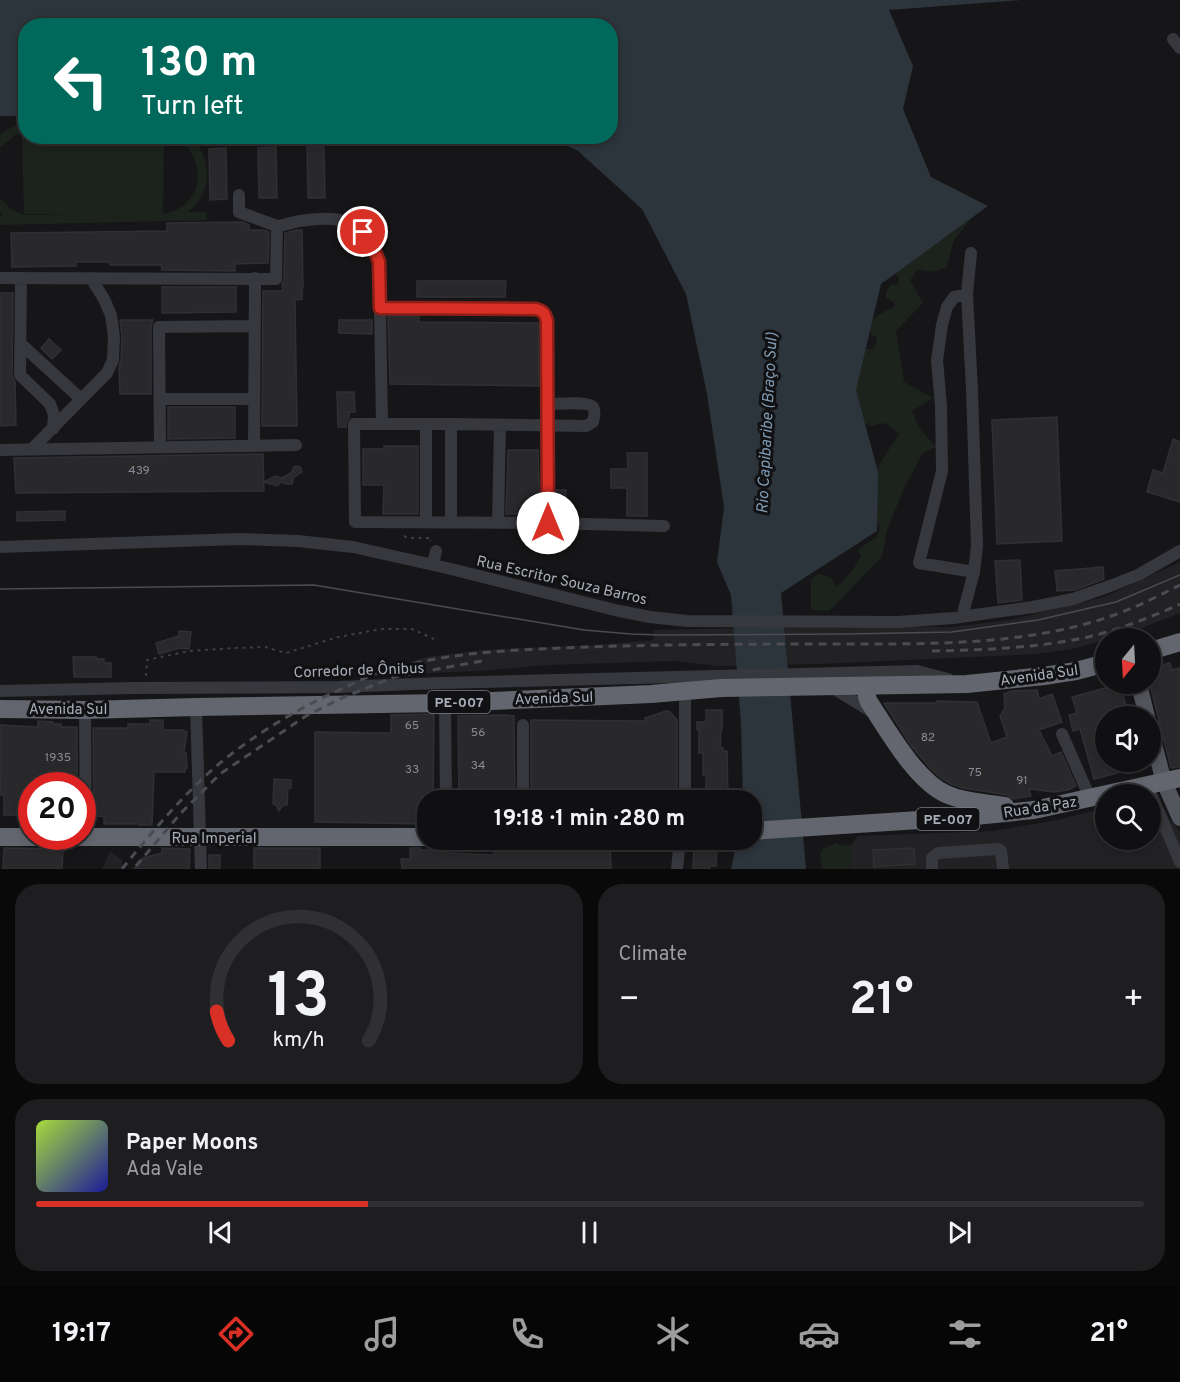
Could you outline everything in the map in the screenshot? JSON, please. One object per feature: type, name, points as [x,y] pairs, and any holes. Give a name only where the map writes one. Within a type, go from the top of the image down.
[{"type":"highway","points":[[1161,648],[1180,642]]},
{"type":"highway","name":"Avenida Sul","points":[[0,709],[85,710],[446,703],[685,692],[720,682],[808,678],[828,686],[967,684],[1044,675],[1095,666]]},
{"type":"highway","points":[[870,686],[866,696],[879,719],[914,767],[932,785],[943,793],[967,801],[1034,810]]},
{"type":"highway","name":"Rua da Paz","points":[[762,830],[861,825],[1034,810],[1164,782]]},
{"type":"highway","name":"Rua Imperial","points":[[0,837],[18,837]]},
{"type":"highway","name":"Rua Imperial","points":[[96,838],[417,837]]},
{"type":"main road","points":[[1164,782],[1180,818]]},
{"type":"street","points":[[239,195],[239,212],[278,226],[292,222],[334,219],[351,223],[363,232],[374,249],[379,262],[382,424]]},
{"type":"street","points":[[0,278],[276,279],[278,226]]},
{"type":"street","points":[[962,617],[974,572],[977,546],[967,294],[971,253]]},
{"type":"street","points":[[21,278],[20,375],[50,404],[54,415],[53,429]]},
{"type":"street","points":[[32,449],[107,373],[113,360],[114,337],[111,315],[91,278]]},
{"type":"street","points":[[254,446],[255,278]]},
{"type":"street","points":[[967,294],[954,297],[947,307],[942,325],[937,360],[941,406],[942,471],[919,563],[974,572]]},
{"type":"street","points":[[380,308],[536,309],[546,315],[549,425],[548,523]]},
{"type":"street","points":[[160,447],[159,327],[255,326]]},
{"type":"street","points":[[21,344],[81,399]]},
{"type":"street","points":[[160,399],[254,399]]},
{"type":"street","points":[[548,404],[586,404],[592,407],[595,414],[593,422],[586,426],[354,424],[355,522],[664,526]]},
{"type":"street","points":[[426,424],[426,522]]},
{"type":"street","points":[[451,424],[451,522]]},
{"type":"street","points":[[498,523],[500,425]]},
{"type":"street","points":[[0,450],[296,445]]},
{"type":"street","name":"Rua Escritor Souza Barros","points":[[0,547],[240,539],[298,541],[342,546],[394,556],[619,612],[650,617],[687,621],[825,622],[898,622],[962,617],[1033,607],[1073,599],[1138,575],[1180,551]]},
{"type":"street","points":[[433,547],[433,565]]},
{"type":"street","points":[[808,678],[918,671],[967,684]]},
{"type":"street","name":"Corredor de Ônibus","points":[[0,691],[339,687],[441,683],[720,682]]},
{"type":"street","points":[[828,686],[879,719]]},
{"type":"street","points":[[685,692],[686,790]]},
{"type":"street","points":[[446,703],[446,790]]},
{"type":"street","points":[[196,707],[201,869]]},
{"type":"street","points":[[85,710],[85,772]]},
{"type":"street","points":[[523,725],[523,790]]},
{"type":"street","points":[[1062,734],[1090,798]]},
{"type":"street","points":[[1164,782],[1180,862]]},
{"type":"street","points":[[932,869],[932,858],[938,853],[998,849],[1002,854],[1003,869]]},
{"type":"street","points":[[677,869],[679,850]]},
{"type":"path","points":[[394,556],[404,536],[404,522]]},
{"type":"path","points":[[404,536],[431,538],[433,547]]},
{"type":"path","points":[[146,688],[147,660],[189,651],[265,647],[286,653],[338,637],[382,629],[412,630],[434,639]]},
{"type":"shaded area","points":[[18,124],[18,135],[0,148],[0,135]]},
{"type":"shaded area","points":[[22,144],[164,144],[163,214],[187,202],[194,192],[197,169],[194,158],[184,144],[197,144],[206,166],[206,185],[196,204],[188,212],[207,212],[207,220],[0,225],[0,216],[3,215],[0,213],[0,198],[12,210],[24,215],[83,214],[24,214]]},
{"type":"shaded area","points":[[972,218],[954,240],[947,267],[933,272],[918,269],[910,280],[923,303],[896,331],[904,382],[933,398],[912,411],[919,428],[936,447],[923,453],[905,486],[887,530],[882,557],[829,611],[811,610],[811,580],[818,574],[831,577],[836,587],[839,585],[861,556],[857,550],[877,537],[880,528],[877,522],[877,505],[870,471],[877,468],[899,434],[885,423],[870,426],[865,423],[849,400],[866,349],[872,349],[876,344],[877,338],[870,333],[870,327],[877,316],[895,306],[894,302],[886,298],[886,292],[891,284],[897,285],[898,268]]},
{"type":"shaded area","points":[[1180,562],[1180,613],[1142,628],[1095,628],[1095,643],[1037,654],[821,664],[718,666],[675,661],[547,665],[478,671],[364,676],[426,657],[482,650],[654,640],[653,630],[834,626],[951,627],[1010,620],[1104,597]]},
{"type":"shaded area","points":[[1161,804],[1180,832],[1180,869],[851,869],[851,845],[858,836],[993,831],[1052,821],[1095,810],[1095,850],[1161,850]]},
{"type":"shaded area","points":[[836,843],[844,846],[851,845],[851,869],[822,869],[820,855],[823,849]]},
{"type":"shaded area","points":[[110,851],[122,860],[123,869],[102,869]]},
{"type":"water","name":"Rio Capibaribe (Braço Sul)","points":[[0,0],[1021,0],[889,10],[913,66],[903,109],[931,177],[988,206],[881,284],[856,390],[878,472],[877,531],[781,593],[806,869],[731,869],[735,850],[762,850],[762,790],[743,790],[741,724],[731,595],[717,562],[724,507],[707,394],[686,294],[642,209],[577,150],[563,144],[618,144],[618,18],[18,18],[18,116],[0,116]]},
{"type":"building","points":[[276,147],[277,198],[259,198],[258,148]]},
{"type":"building","points":[[307,147],[324,147],[325,198],[308,198]]},
{"type":"building","points":[[226,148],[227,199],[210,200],[209,149]]},
{"type":"building","points":[[243,222],[249,225],[249,230],[269,232],[268,263],[235,264],[235,271],[162,270],[161,265],[110,265],[110,262],[76,262],[76,266],[12,267],[11,233],[167,231],[167,223]]},
{"type":"building","points":[[302,230],[303,288],[302,299],[295,300],[297,426],[262,426],[263,291],[283,291],[285,233]]},
{"type":"building","points":[[417,281],[506,281],[505,297],[417,297]]},
{"type":"building","points":[[162,287],[236,287],[236,312],[162,313]]},
{"type":"building","points":[[0,293],[13,293],[12,375],[15,382],[16,425],[0,426]]},
{"type":"building","points":[[388,316],[419,316],[419,322],[539,323],[539,386],[390,384]]},
{"type":"building","points":[[120,320],[153,320],[151,327],[151,394],[120,394],[119,366],[122,337]]},
{"type":"building","points":[[339,320],[372,320],[372,334],[339,333]]},
{"type":"building","points":[[49,339],[61,350],[52,359],[41,348]]},
{"type":"building","points":[[337,392],[354,392],[355,412],[349,412],[346,427],[338,427]]},
{"type":"building","points":[[168,407],[235,407],[235,438],[168,439]]},
{"type":"building","points":[[1057,417],[1062,541],[997,544],[992,420]]},
{"type":"building","points":[[1173,439],[1180,442],[1180,502],[1147,492],[1153,470],[1163,473]]},
{"type":"building","points":[[384,446],[418,446],[418,514],[383,514],[384,485],[363,485],[363,449],[384,449]]},
{"type":"building","points":[[508,450],[538,450],[540,514],[506,514]]},
{"type":"building","points":[[627,453],[647,453],[647,516],[627,516],[627,488],[611,488],[611,469],[628,469]]},
{"type":"building","points":[[263,454],[264,491],[16,493],[14,458]]},
{"type":"building","points":[[298,466],[302,472],[294,477],[292,484],[281,482],[277,486],[264,482],[275,476],[282,478]]},
{"type":"building","points":[[556,490],[566,490],[566,503],[556,504]]},
{"type":"building","points":[[65,511],[65,520],[17,521],[17,512]]},
{"type":"building","points":[[1020,560],[1022,600],[998,603],[995,561]]},
{"type":"building","points":[[1103,567],[1104,579],[1075,590],[1057,591],[1055,571]]},
{"type":"building","points":[[179,631],[191,632],[189,649],[179,648],[159,654],[156,643],[179,636]]},
{"type":"building","points":[[73,657],[104,659],[104,663],[111,663],[111,677],[74,677]]},
{"type":"building","points":[[1170,663],[1172,670],[1180,668],[1180,767],[1171,768],[1161,728],[1161,706],[1155,706],[1152,694],[1161,694],[1161,665]]},
{"type":"building","points":[[1037,690],[1039,699],[1052,694],[1062,722],[1039,730],[1052,756],[1061,752],[1076,786],[1054,792],[1029,789],[1031,796],[1013,799],[1007,795],[963,788],[941,778],[912,747],[884,703],[977,702],[991,743],[1007,737],[1000,716],[1005,708],[1004,694],[1011,691]]},
{"type":"building","points":[[1095,691],[1095,694],[1123,694],[1126,706],[1095,706],[1095,772],[1121,772],[1094,779],[1080,729],[1073,731],[1069,715],[1077,713],[1072,697]]},
{"type":"building","points":[[706,710],[722,710],[720,748],[727,751],[728,790],[706,790],[703,753],[699,753],[697,722],[706,722]]},
{"type":"building","points":[[666,711],[677,720],[677,790],[531,790],[531,720],[645,721],[645,718]]},
{"type":"building","points":[[434,714],[433,790],[417,790],[417,824],[315,822],[315,732],[391,733],[391,715]]},
{"type":"building","points":[[458,716],[514,716],[515,790],[459,790]]},
{"type":"building","points":[[150,720],[163,720],[163,730],[187,732],[184,753],[186,753],[187,768],[185,772],[154,772],[152,825],[104,824],[104,816],[96,817],[93,728],[128,728],[128,724],[150,724]]},
{"type":"building","points":[[38,721],[61,724],[61,727],[77,727],[77,772],[18,772],[18,815],[4,815],[4,795],[1,795],[0,777],[0,725],[38,727]]},
{"type":"building","points":[[274,779],[291,780],[287,805],[283,805],[279,811],[273,804]]},
{"type":"building","points":[[4,848],[63,850],[62,869],[3,869]]},
{"type":"building","points":[[162,848],[190,849],[189,869],[134,869],[143,858],[162,853]]},
{"type":"building","points":[[254,848],[320,848],[320,869],[254,869]]},
{"type":"building","points":[[410,848],[447,850],[447,853],[494,855],[494,850],[610,850],[611,869],[402,869],[401,859],[410,859]]},
{"type":"building","points":[[914,848],[915,864],[874,867],[873,850]]},
{"type":"building","points":[[694,850],[717,850],[716,866],[710,866],[710,869],[693,869]]},
{"type":"building","points":[[209,855],[220,855],[220,869],[209,869]]},
{"type":"tram line","points":[[0,589],[314,585],[584,630],[662,635],[846,634],[952,632],[1038,620],[1116,602],[1180,575]]},
{"type":"railway","points":[[122,869],[191,790],[217,765],[252,739],[327,695],[374,675],[404,666],[455,656],[560,648],[922,644],[1021,637],[1086,624],[1125,611],[1180,585]]},
{"type":"railway","points":[[932,651],[1010,648],[1069,641],[1123,627],[1180,604]]},
{"type":"railway","points":[[136,866],[181,813],[220,774],[306,716],[342,698],[394,677],[482,661]]},
{"type":"route","points":[[363,232],[379,262],[380,308],[536,309],[546,315],[549,425],[548,523]]}]
